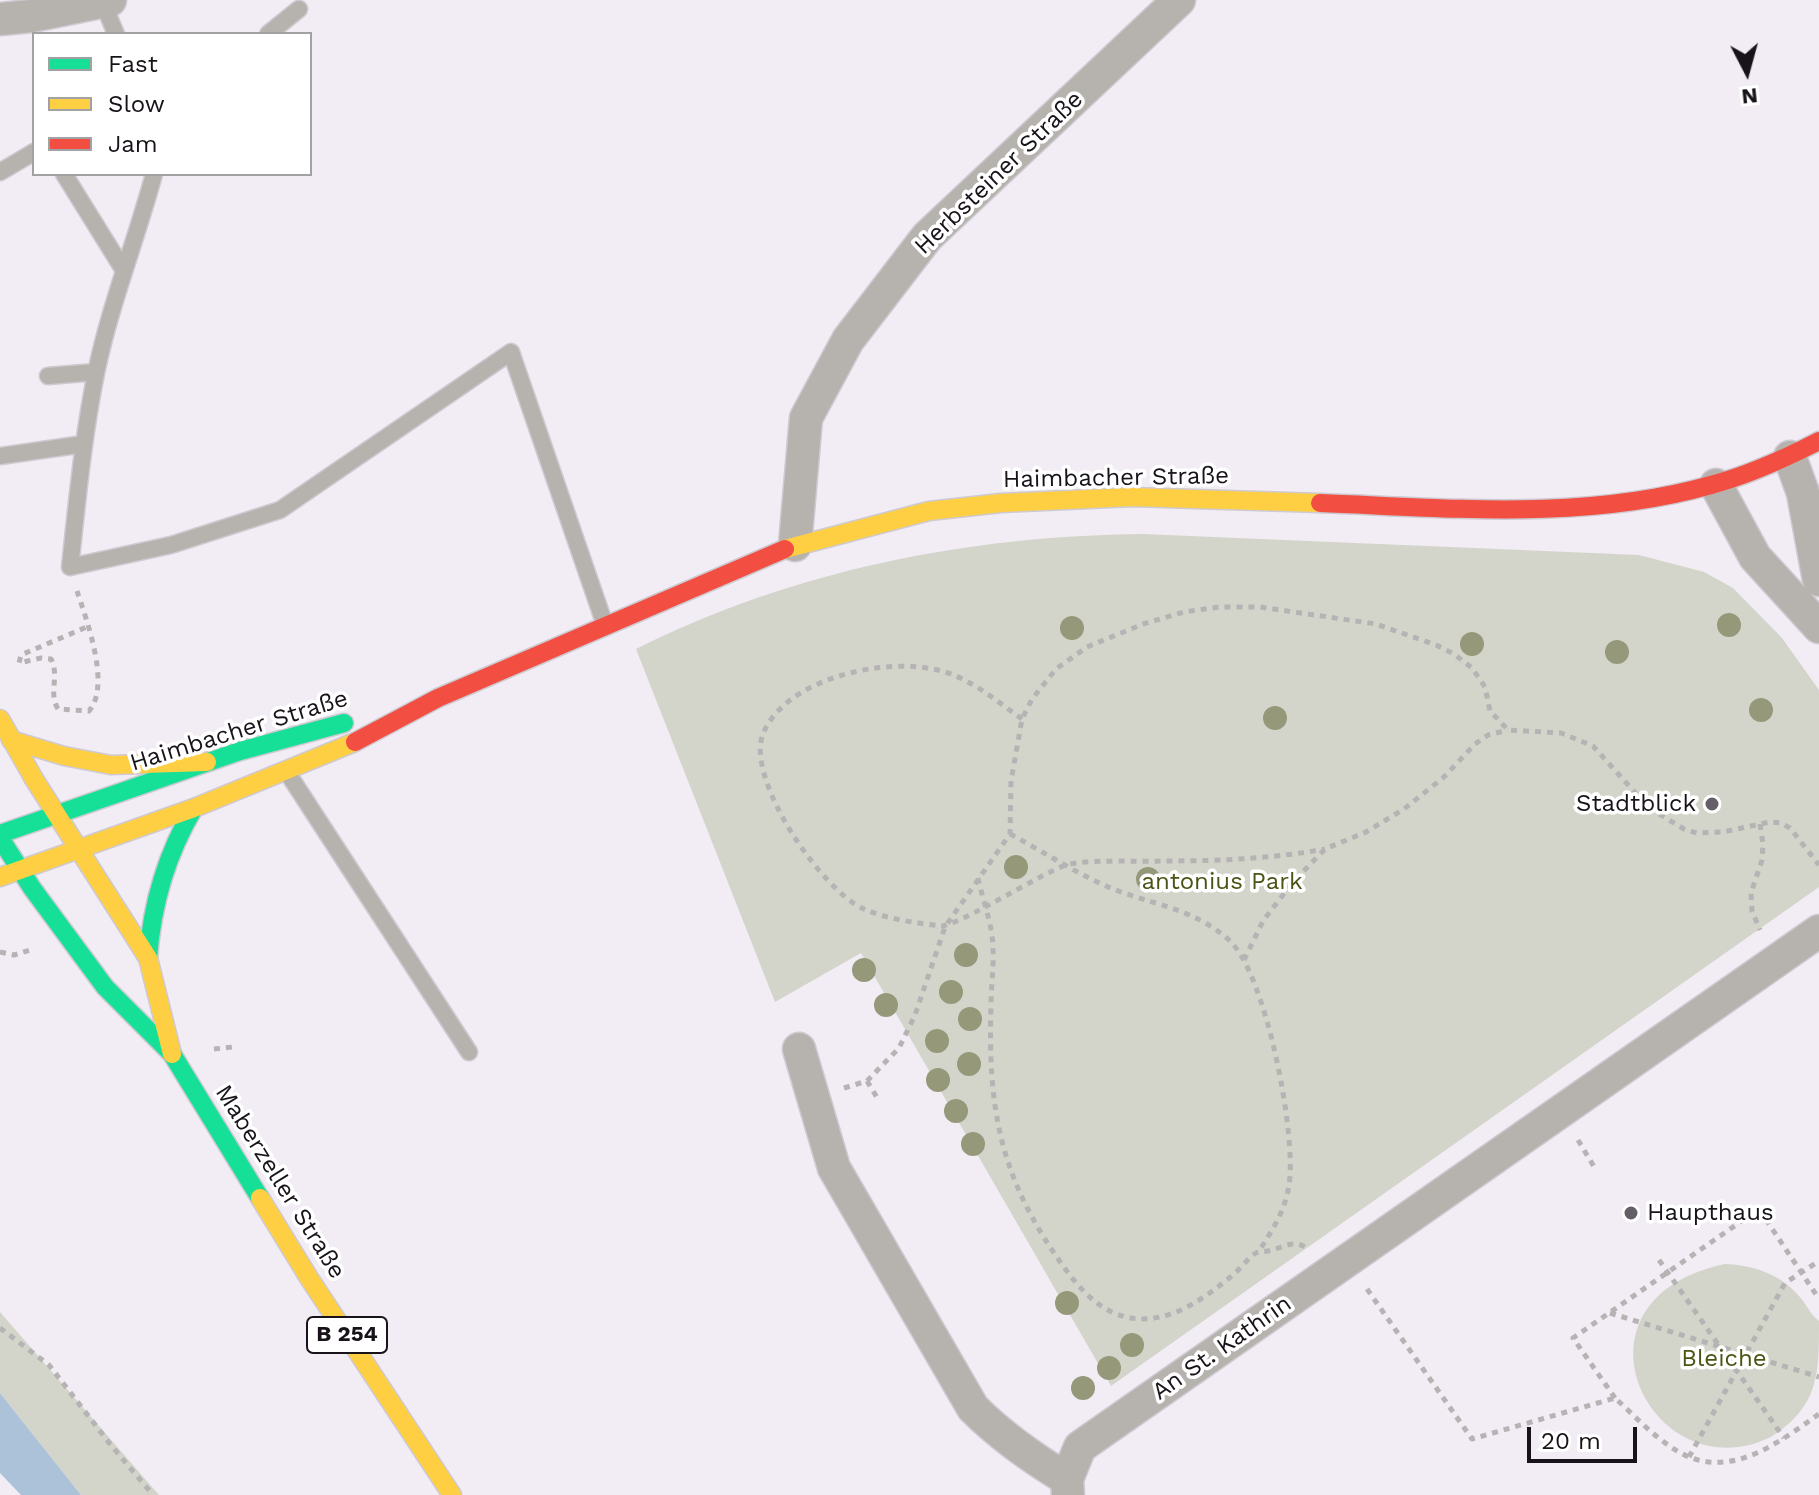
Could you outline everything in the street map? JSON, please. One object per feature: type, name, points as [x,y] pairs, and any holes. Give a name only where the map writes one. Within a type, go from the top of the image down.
[{"type":"main road","name":"Haimbacher Straße","points":[[0,877],[194,808],[286,771],[369,736],[438,698],[795,545],[929,511],[1001,503],[1191,497],[1553,509],[1633,503],[1683,495],[1750,475],[1819,441]]},
{"type":"main road","name":"Haimbacher Straße","points":[[0,836],[272,741],[438,698]]},
{"type":"main road","name":"B 254","points":[[0,719],[80,849]]},
{"type":"main road","points":[[11,740],[64,756],[111,765],[207,762]]},
{"type":"main road","points":[[148,958],[150,917],[163,868],[194,808]]},
{"type":"main road","name":"Maberzeller Straße","points":[[0,836],[20,870],[105,987],[172,1054],[309,1278],[452,1495]]},
{"type":"main road","name":"Maberzeller Straße","points":[[80,849],[148,958],[172,1054]]},
{"type":"street","name":"Herbsteiner Straße","points":[[795,545],[806,418],[848,340],[927,237],[1179,0]]},
{"type":"street","points":[[0,19],[107,1]]},
{"type":"street","points":[[1790,457],[1803,493],[1819,580]]},
{"type":"street","points":[[1716,485],[1755,557],[1819,627]]},
{"type":"street","name":"An St. Kathrin","points":[[799,1049],[834,1168],[973,1408],[1001,1435],[1067,1487],[1080,1447],[1819,931]]},
{"type":"lane","points":[[107,1],[115,32]]},
{"type":"lane","points":[[270,32],[299,9]]},
{"type":"lane","points":[[0,172],[32,153]]},
{"type":"lane","points":[[65,176],[123,269]]},
{"type":"lane","points":[[153,176],[123,269],[96,372],[70,567],[171,545],[280,510],[511,352],[605,625]]},
{"type":"lane","points":[[48,376],[96,372]]},
{"type":"lane","points":[[0,456],[84,444]]},
{"type":"lane","points":[[286,771],[469,1052]]},
{"type":"path","points":[[70,567],[89,626],[98,679],[95,705],[89,711],[58,709],[54,702],[56,674],[51,659],[19,663],[21,655],[89,626]]},
{"type":"path","points":[[813,1097],[867,1081],[899,1048],[915,1015],[945,927],[1010,834],[1011,781],[1022,719],[1044,681],[1087,647],[1143,624],[1184,612],[1240,606],[1311,612],[1376,624],[1436,645],[1472,668],[1485,687],[1490,711],[1508,730]]},
{"type":"path","points":[[1022,719],[968,681],[934,669],[895,666],[858,671],[818,683],[785,703],[762,736],[761,754],[777,806],[794,838],[837,891],[863,909],[945,927],[1067,865],[1280,857],[1325,849],[1366,832],[1404,809],[1444,777],[1475,744],[1488,735],[1508,730],[1561,733],[1593,746],[1649,808],[1684,829],[1697,833],[1723,832],[1781,823],[1790,828],[1819,865]]},
{"type":"path","points":[[1760,824],[1762,860],[1751,893],[1752,911],[1761,931]]},
{"type":"path","points":[[978,878],[994,947],[991,1064],[1000,1138],[1020,1196],[1070,1276],[1089,1296],[1114,1313],[1142,1320],[1157,1318],[1199,1300],[1236,1273],[1258,1252],[1280,1219],[1290,1175],[1284,1096],[1272,1042],[1244,961],[1231,942],[1203,920],[1163,904],[1122,893],[1010,834]]},
{"type":"path","points":[[1244,961],[1263,921],[1293,882],[1325,849]]},
{"type":"path","points":[[0,952],[14,955],[32,949]]},
{"type":"path","points":[[867,1081],[878,1099]]},
{"type":"path","points":[[1577,1138],[1596,1170]]},
{"type":"path","points":[[1819,1299],[1759,1209],[1573,1338],[1615,1398],[1662,1440],[1689,1457],[1720,1463],[1751,1457],[1819,1414]]},
{"type":"path","points":[[1258,1252],[1296,1243],[1309,1249]]},
{"type":"path","points":[[1659,1260],[1784,1438]]},
{"type":"path","points":[[1689,1457],[1785,1283],[1819,1261]]},
{"type":"path","points":[[1364,1284],[1472,1439],[1615,1398]]},
{"type":"path","points":[[1609,1313],[1819,1377]]},
{"type":"path","points":[[0,1328],[49,1365],[153,1495]]},
{"type":"green space","name":"antonius Park","points":[[1143,534],[1639,555],[1704,572],[1733,588],[1782,638],[1819,690],[1819,887],[1111,1386],[861,953],[775,1002],[636,649],[696,621],[757,598],[819,578],[883,563],[947,550],[1012,542]]},
{"type":"green space","name":"Bleiche","points":[[1725,1264],[1746,1266],[1775,1276],[1792,1288],[1819,1321],[1813,1388],[1799,1413],[1771,1437],[1728,1448],[1690,1440],[1659,1417],[1640,1386],[1633,1350],[1644,1314],[1673,1284]]},
{"type":"green space","points":[[0,1312],[159,1495],[81,1495],[0,1393]]},
{"type":"water","points":[[0,1393],[81,1495],[21,1495],[0,1473]]},
{"type":"traffic: fast","points":[[0,834],[240,751],[344,723]]},
{"type":"traffic: fast","points":[[148,958],[162,880],[194,808]]},
{"type":"traffic: fast","points":[[0,838],[32,888],[105,987],[172,1054],[260,1198]]},
{"type":"traffic: slow","points":[[785,549],[929,511],[1001,503],[1132,497],[1320,503]]},
{"type":"traffic: slow","points":[[0,719],[34,779],[148,958],[172,1054]]},
{"type":"traffic: slow","points":[[11,740],[64,756],[111,765],[207,762]]},
{"type":"traffic: slow","points":[[0,877],[194,808],[355,742]]},
{"type":"traffic: slow","points":[[260,1198],[452,1495]]},
{"type":"traffic: jam","points":[[1320,503],[1468,509],[1615,504],[1725,481],[1819,441]]},
{"type":"traffic: jam","points":[[355,742],[438,698],[785,549]]},
{"type":"place","name":"Stadtblick","points":[[1712,804]]},
{"type":"place","name":"Haupthaus","points":[[1631,1213]]}]
